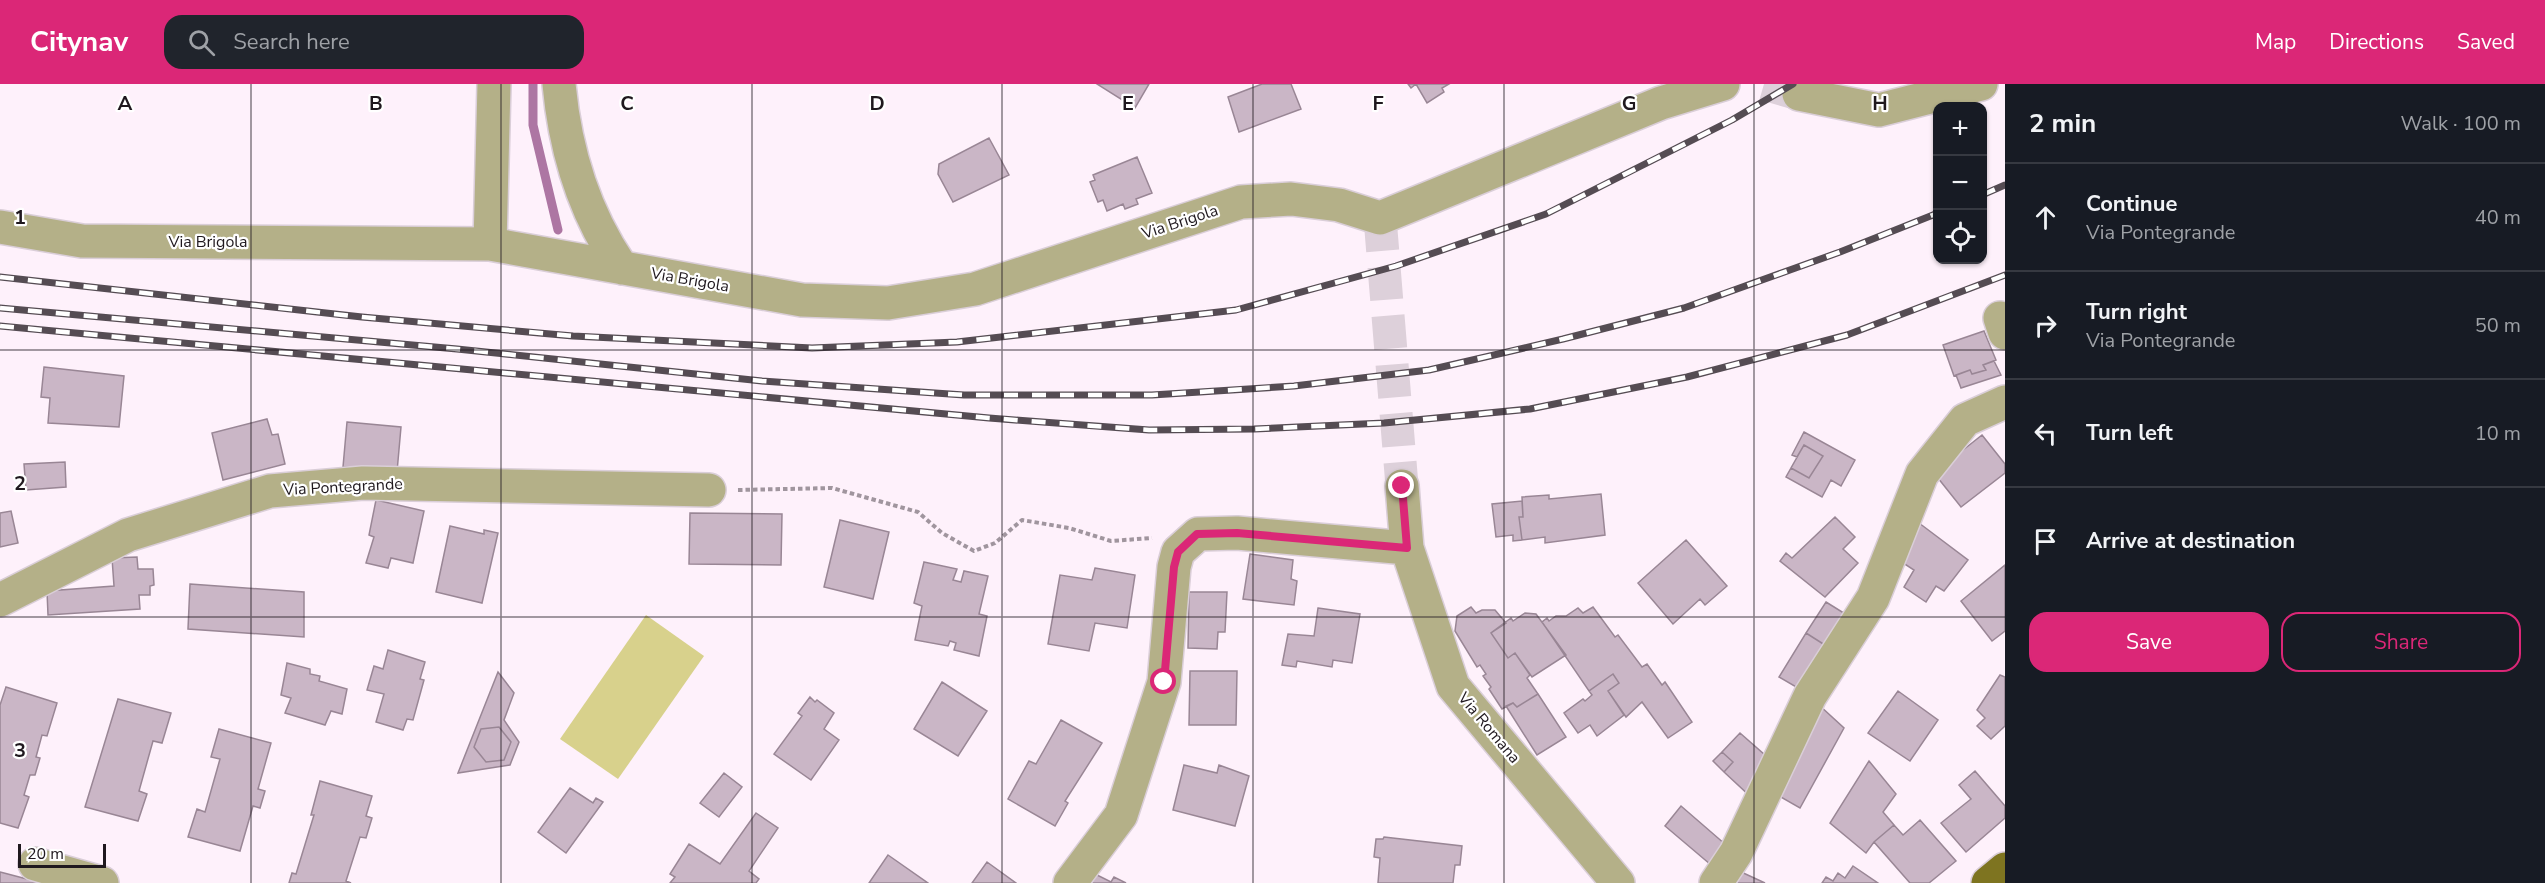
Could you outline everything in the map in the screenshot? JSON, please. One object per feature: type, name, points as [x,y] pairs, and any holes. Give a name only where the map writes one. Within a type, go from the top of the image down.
[{"type":"main road","points":[[1988,883],[2005,869]]},
{"type":"street","points":[[490,244],[494,84]]},
{"type":"street","points":[[559,84],[569,150],[582,192],[600,232],[622,268]]},
{"type":"street","name":"Via Brigola","points":[[0,227],[82,241],[490,244],[802,300],[888,303],[975,289],[1241,202],[1291,199],[1339,205],[1380,218],[1661,102],[1723,84]]},
{"type":"street","points":[[1799,94],[1879,110],[1981,84]]},
{"type":"street","points":[[1716,883],[1736,853],[1810,696],[1873,598],[1922,474],[1965,420],[2005,402]]},
{"type":"street","name":"Via Pontegrande","points":[[0,600],[128,535],[270,491],[363,483],[709,490]]},
{"type":"street","name":"Via Romana","points":[[1402,486],[1407,548],[1454,686],[1618,883]]},
{"type":"street","points":[[1071,883],[1121,815],[1164,682],[1174,567],[1178,552],[1197,534],[1237,533],[1407,548]]},
{"type":"street","points":[[35,864],[102,883]]},
{"type":"path","points":[[709,490],[831,488],[918,512],[942,533],[974,551],[995,543],[1022,520],[1069,528],[1111,541],[1197,534]]},
{"type":"shaded area","points":[[646,615],[704,656],[618,779],[560,739]]},
{"type":"building","points":[[1097,84],[1149,84],[1135,108]]},
{"type":"building","points":[[1262,84],[1291,84],[1301,109],[1239,132],[1228,97]]},
{"type":"building","points":[[1416,84],[1449,84],[1442,88],[1444,92],[1427,103]]},
{"type":"building","points":[[989,138],[1009,175],[953,202],[938,174],[939,164]]},
{"type":"building","points":[[1137,157],[1152,193],[1136,199],[1138,204],[1125,209],[1123,204],[1107,211],[1103,200],[1098,202],[1090,182],[1095,180],[1093,175]]},
{"type":"building","points":[[1984,331],[1996,360],[1983,365],[1986,370],[1972,374],[1970,370],[1954,376],[1943,345]]},
{"type":"building","points":[[1994,361],[2001,375],[1961,388],[1956,375],[1970,370],[1972,374],[1986,370],[1983,365]]},
{"type":"building","points":[[44,367],[124,376],[119,427],[48,423],[50,398],[41,397]]},
{"type":"building","points":[[267,419],[272,435],[278,434],[285,464],[223,480],[212,433]]},
{"type":"building","points":[[347,422],[401,427],[397,472],[343,467]]},
{"type":"building","points":[[1804,432],[1855,460],[1841,486],[1831,480],[1822,497],[1786,477],[1791,468],[1809,478],[1823,456],[1804,445],[1797,457],[1792,455]]},
{"type":"building","points":[[1982,435],[2005,464],[2005,473],[1961,507],[1934,473]]},
{"type":"building","points":[[1804,445],[1823,456],[1809,478],[1791,468]]},
{"type":"building","points":[[65,462],[66,487],[26,490],[24,464]]},
{"type":"building","points":[[1601,494],[1605,535],[1545,543],[1545,537],[1522,540],[1519,517],[1523,517],[1522,497],[1549,495],[1549,499]]},
{"type":"building","points":[[376,500],[424,511],[413,563],[391,558],[388,568],[366,563],[374,537],[369,535]]},
{"type":"building","points":[[1522,501],[1523,517],[1519,517],[1522,540],[1513,541],[1513,535],[1496,537],[1492,504]]},
{"type":"building","points":[[11,511],[18,543],[0,547],[0,513]]},
{"type":"building","points":[[690,513],[782,514],[781,565],[689,564]]},
{"type":"building","points":[[1835,517],[1855,537],[1843,549],[1858,563],[1825,597],[1780,561],[1786,553],[1792,558]]},
{"type":"building","points":[[840,520],[889,532],[873,599],[824,587]]},
{"type":"building","points":[[1919,523],[1968,560],[1944,591],[1936,586],[1926,602],[1904,587],[1914,570],[1897,559]]},
{"type":"building","points":[[450,526],[484,534],[484,530],[498,533],[482,603],[436,592]]},
{"type":"building","points":[[1686,540],[1727,586],[1705,605],[1700,599],[1673,624],[1638,583]]},
{"type":"building","points":[[1250,554],[1293,560],[1291,579],[1297,581],[1294,605],[1243,599]]},
{"type":"building","points":[[137,557],[138,569],[153,569],[154,585],[150,586],[150,595],[139,595],[140,609],[48,615],[47,591],[114,586],[112,558]]},
{"type":"building","points":[[924,562],[957,569],[953,580],[961,582],[964,571],[988,576],[979,614],[987,616],[979,656],[954,650],[956,643],[950,641],[948,646],[915,640],[922,606],[914,603]]},
{"type":"building","points":[[2005,565],[2005,631],[1992,641],[1961,601]]},
{"type":"building","points":[[1095,568],[1135,575],[1127,628],[1095,623],[1089,651],[1048,644],[1060,575],[1092,580]]},
{"type":"building","points":[[190,584],[304,592],[304,637],[188,629]]},
{"type":"building","points":[[1189,592],[1227,592],[1225,632],[1218,632],[1217,649],[1188,648]]},
{"type":"building","points":[[1826,602],[1847,615],[1828,647],[1806,633]]},
{"type":"building","points":[[1471,607],[1476,613],[1482,610],[1495,610],[1506,623],[1491,633],[1508,658],[1515,653],[1530,675],[1527,678],[1538,694],[1517,707],[1513,703],[1502,709],[1483,676],[1486,674],[1480,665],[1477,667],[1455,631],[1457,616]]},
{"type":"building","points":[[1593,607],[1615,637],[1618,635],[1642,667],[1647,664],[1662,685],[1665,682],[1692,722],[1668,738],[1642,702],[1626,717],[1608,691],[1619,683],[1613,674],[1589,691],[1542,622],[1547,618],[1549,621],[1556,616],[1566,616],[1578,608],[1583,613]]},
{"type":"building","points":[[1318,608],[1360,614],[1352,663],[1333,660],[1332,667],[1297,661],[1296,667],[1282,665],[1288,634],[1314,636]]},
{"type":"building","points":[[1525,613],[1536,614],[1566,655],[1532,677],[1515,653],[1508,658],[1491,633],[1511,618],[1513,621]]},
{"type":"building","points":[[1806,633],[1828,647],[1803,691],[1779,677]]},
{"type":"building","points":[[388,650],[425,662],[420,679],[424,680],[413,720],[407,719],[403,730],[376,722],[384,694],[367,690],[374,666],[383,669]]},
{"type":"building","points":[[287,663],[310,669],[310,674],[320,676],[319,681],[347,689],[342,714],[331,711],[325,725],[285,713],[291,698],[281,695]]},
{"type":"building","points":[[1190,671],[1237,671],[1236,725],[1189,725]]},
{"type":"building","points":[[498,672],[514,693],[504,720],[519,742],[510,765],[458,773]]},
{"type":"building","points":[[1613,674],[1619,683],[1608,691],[1624,715],[1597,736],[1590,725],[1578,733],[1564,713],[1583,699],[1585,701],[1592,695],[1589,691]]},
{"type":"building","points":[[2000,675],[2005,677],[2005,726],[1991,739],[1977,726],[1985,718],[1977,710]]},
{"type":"building","points":[[942,682],[987,711],[958,756],[914,729]]},
{"type":"building","points":[[6,687],[57,703],[47,736],[42,735],[36,757],[40,758],[35,775],[30,775],[24,795],[29,797],[18,828],[0,823],[0,705]]},
{"type":"building","points":[[1898,691],[1938,720],[1910,761],[1868,733]]},
{"type":"building","points":[[1538,694],[1566,737],[1537,755],[1506,706],[1513,703],[1517,707]]},
{"type":"building","points":[[810,697],[834,713],[824,729],[839,740],[811,780],[774,754],[802,716],[798,713]]},
{"type":"building","points":[[118,699],[171,713],[162,743],[153,741],[139,791],[147,794],[138,821],[85,807]]},
{"type":"building","points":[[1819,705],[1844,728],[1800,808],[1774,793]]},
{"type":"building","points":[[1061,720],[1102,743],[1065,801],[1068,803],[1055,826],[1008,799],[1029,761],[1036,764]]},
{"type":"building","points":[[499,727],[511,742],[504,760],[486,762],[474,747],[481,729]]},
{"type":"building","points":[[219,729],[271,743],[258,789],[265,791],[260,808],[253,806],[240,851],[188,837],[197,809],[205,812],[220,759],[211,757]]},
{"type":"building","points":[[1740,733],[1774,763],[1751,797],[1724,772],[1733,762],[1722,752]]},
{"type":"building","points":[[1722,752],[1733,762],[1724,772],[1713,761]]},
{"type":"building","points":[[1869,761],[1896,794],[1883,812],[1894,825],[1874,842],[1866,853],[1830,823]]},
{"type":"building","points":[[1184,765],[1217,773],[1219,765],[1249,776],[1235,826],[1173,810]]},
{"type":"building","points":[[1975,771],[2005,806],[2005,818],[1966,852],[1941,823],[1971,799],[1959,785]]},
{"type":"building","points":[[724,773],[742,787],[719,817],[700,803]]},
{"type":"building","points":[[320,781],[372,796],[366,816],[372,818],[366,838],[360,837],[346,881],[351,883],[289,883],[292,873],[296,874],[314,815],[311,815]]},
{"type":"building","points":[[570,788],[593,803],[596,798],[603,802],[566,853],[538,832]]},
{"type":"building","points":[[1681,806],[1733,851],[1717,870],[1665,826]]},
{"type":"building","points":[[756,813],[778,828],[749,871],[759,879],[756,883],[670,883],[675,877],[670,874],[689,844],[720,864]]},
{"type":"building","points":[[1920,820],[1956,861],[1929,883],[1910,883],[1874,842],[1894,825],[1903,835]]},
{"type":"building","points":[[1384,837],[1462,846],[1460,865],[1455,865],[1453,883],[1378,883],[1380,858],[1374,857],[1376,839]]},
{"type":"building","points":[[888,855],[928,883],[869,883]]},
{"type":"building","points":[[987,862],[1016,883],[972,883]]},
{"type":"building","points":[[1853,866],[1878,883],[1822,883],[1826,877],[1833,881],[1838,873],[1845,878]]},
{"type":"building","points":[[1739,871],[1765,883],[1733,883]]},
{"type":"building","points":[[0,872],[4,873],[42,883],[0,883]]},
{"type":"building","points":[[1091,872],[1111,882],[1114,877],[1126,883],[1086,883]]},
{"type":"waterway","points":[[533,84],[533,125],[558,230]]},
{"type":"tunnel","points":[[1764,84],[1799,94]]},
{"type":"tunnel","points":[[1380,218],[1402,486]]},
{"type":"railway","points":[[0,277],[362,317],[573,336],[812,348],[957,342],[1236,310],[1396,266],[1546,214],[1732,120],[1793,84]]},
{"type":"railway","points":[[1987,193],[2005,185]]},
{"type":"railway","points":[[0,308],[457,349],[762,381],[964,395],[1152,395],[1294,386],[1429,370],[1684,308],[1840,252],[1933,215]]},
{"type":"railway","points":[[0,326],[989,418],[1149,430],[1254,429],[1384,423],[1530,409],[1687,377],[1847,335],[2005,275]]},
{"type":"route","points":[[1164,682],[1174,567],[1178,552],[1197,534],[1237,533],[1407,548],[1402,486]]}]
